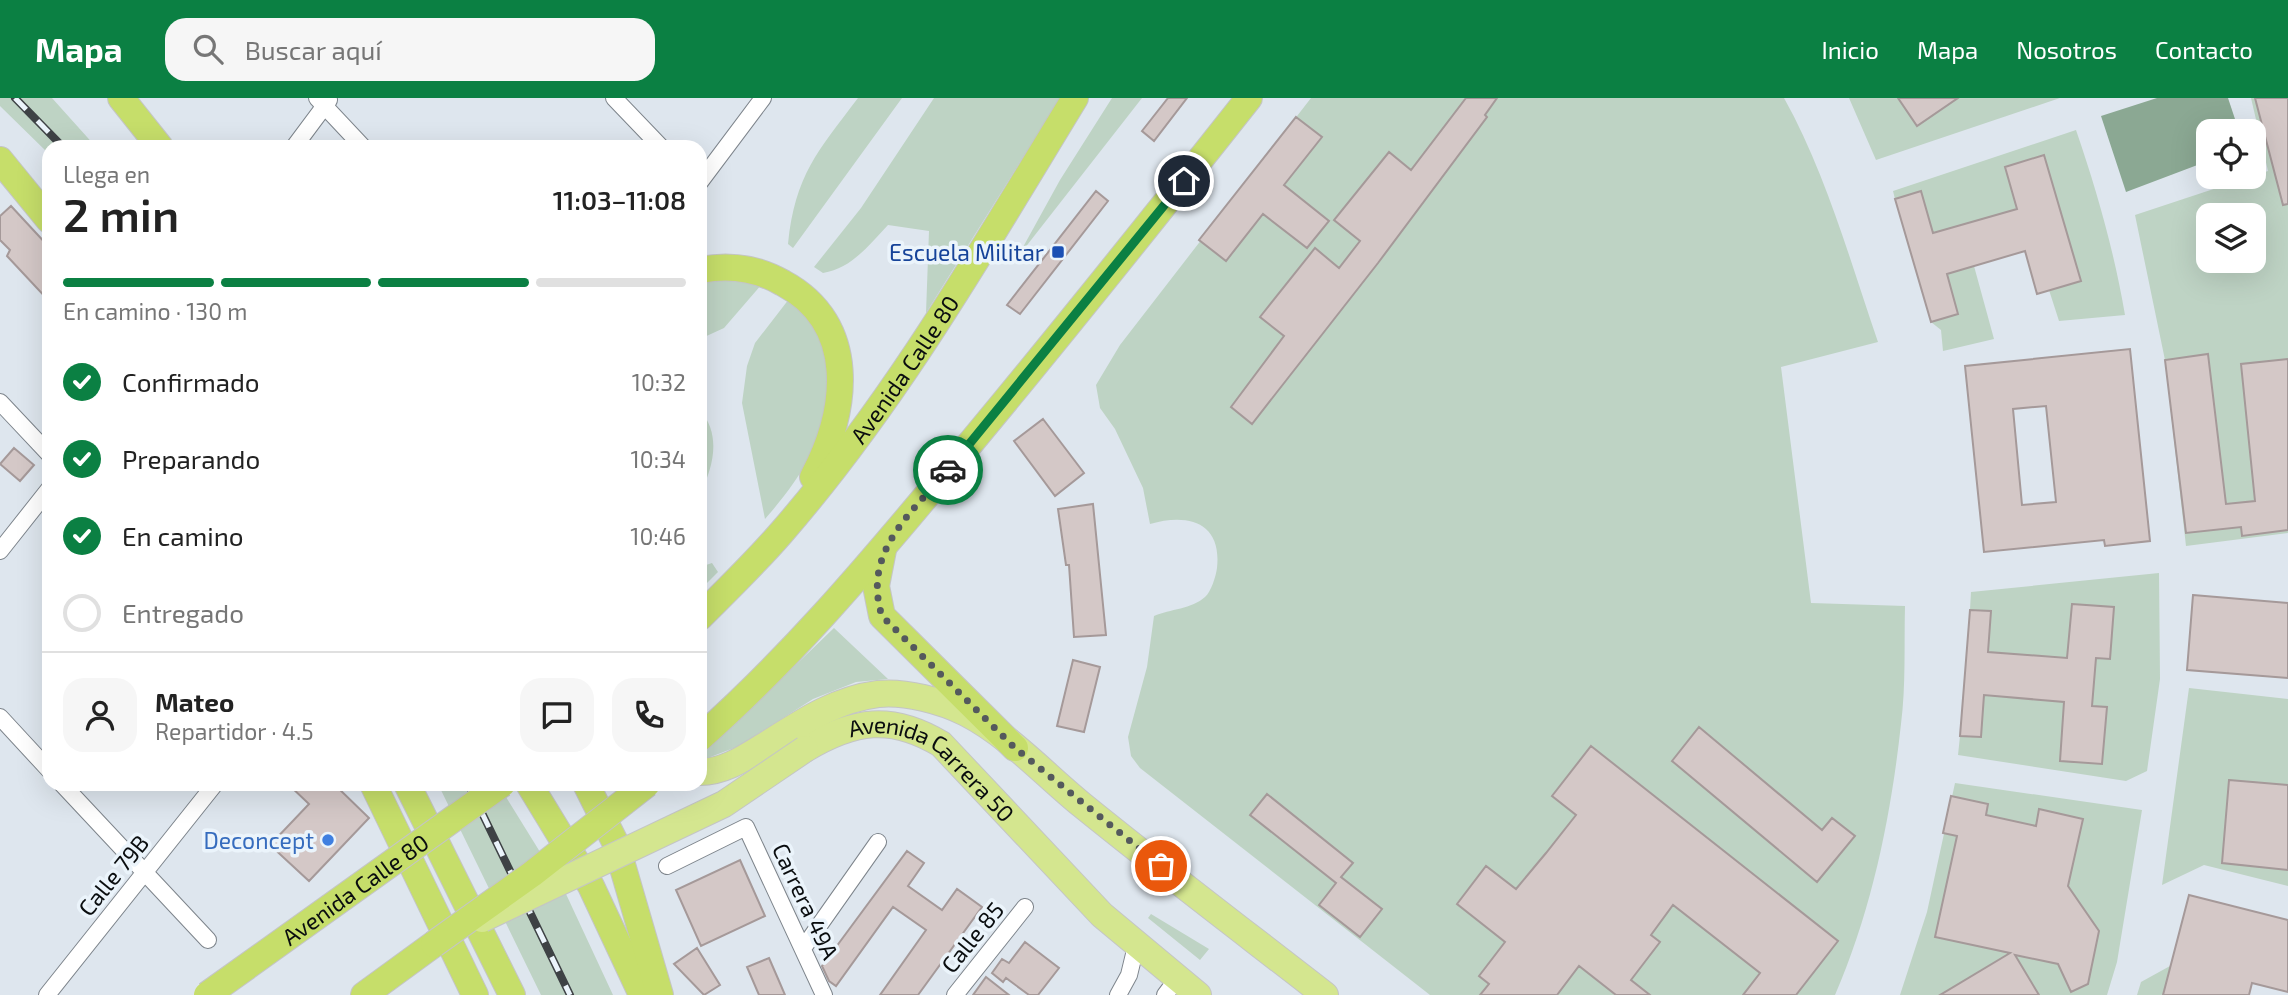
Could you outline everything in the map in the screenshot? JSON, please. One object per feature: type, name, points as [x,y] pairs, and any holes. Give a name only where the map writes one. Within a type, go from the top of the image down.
[{"type":"highway","points":[[121,98],[154,140]]},
{"type":"highway","name":"Avenida Calle 80","points":[[707,610],[781,533],[841,458],[932,329],[1075,98]]},
{"type":"highway","points":[[707,732],[745,698],[816,625],[884,549],[1086,304],[1249,98]]},
{"type":"highway","points":[[0,160],[42,211]]},
{"type":"highway","points":[[707,269],[721,266],[760,271],[809,300],[827,327],[835,347],[841,382],[834,433],[781,533]]},
{"type":"highway","points":[[884,549],[876,586],[882,616],[1015,748]]},
{"type":"highway","points":[[376,791],[475,995]]},
{"type":"highway","points":[[410,791],[512,995]]},
{"type":"highway","name":"Avenida Calle 80","points":[[207,995],[492,791]]},
{"type":"highway","points":[[533,791],[592,886],[642,995]]},
{"type":"highway","points":[[589,791],[615,844],[660,995]]},
{"type":"highway","points":[[364,995],[532,874],[638,791]]},
{"type":"main road","name":"Avenida Carrera 50","points":[[707,771],[742,760],[836,704],[878,694],[905,695],[952,707],[967,713],[1015,748],[1084,807],[1325,995]]},
{"type":"main road","name":"Avenida Carrera 50","points":[[434,944],[544,887],[724,804],[805,749],[835,733],[873,723],[892,724],[922,733],[941,744],[1056,867],[1136,946],[1171,987],[1198,995]]},
{"type":"street","points":[[614,98],[654,140]]},
{"type":"street","points":[[707,173],[762,98]]},
{"type":"street","points":[[299,140],[324,101],[357,140]]},
{"type":"street","points":[[0,402],[42,447]]},
{"type":"street","points":[[0,551],[42,498]]},
{"type":"street","points":[[0,717],[42,762]]},
{"type":"street","points":[[68,791],[208,940]]},
{"type":"street","name":"Calle 79B","points":[[47,995],[209,791]]},
{"type":"street","points":[[366,791],[389,817]]},
{"type":"street","name":"Carrera 49A","points":[[667,866],[746,827],[824,995]]},
{"type":"street","points":[[803,947],[878,842]]},
{"type":"street","name":"Calle 85","points":[[955,995],[1025,906]]},
{"type":"street","points":[[1118,995],[1131,969],[1136,946]]},
{"type":"green space","points":[[0,98],[52,98],[90,140],[42,140],[42,147],[0,106]]},
{"type":"green space","points":[[858,98],[902,98],[793,248],[788,244],[791,220],[803,181],[820,149]]},
{"type":"green space","points":[[934,98],[1060,98],[926,313],[929,231],[888,225],[859,255],[843,266],[823,273],[814,267],[861,208]]},
{"type":"green space","points":[[1112,98],[1142,98],[1017,258],[1060,180]]},
{"type":"green space","points":[[1311,98],[1784,98],[1825,187],[1878,342],[1781,367],[1811,603],[1905,606],[1903,710],[1892,793],[1870,896],[1835,995],[1430,995],[1140,768],[1131,756],[1128,737],[1147,667],[1154,616],[1194,604],[1205,597],[1216,575],[1217,552],[1214,540],[1200,525],[1177,520],[1150,524],[1143,488],[1115,429],[1100,408],[1096,385],[1120,345]]},
{"type":"green space","points":[[1849,98],[2060,98],[1876,160]]},
{"type":"green space","points":[[2157,98],[2228,98],[2235,119],[2196,119],[2196,166],[2126,192],[2101,116]]},
{"type":"green space","points":[[2251,98],[2288,98],[2288,533],[2186,546],[2165,360],[2135,215],[2214,189],[2266,189],[2266,119],[2256,119]]},
{"type":"green space","points":[[2076,130],[2104,221],[2125,315],[2059,321],[2049,290],[2081,280],[2044,155],[2005,167],[2017,209],[1933,233],[1921,191],[1895,199],[1893,191]]},
{"type":"green space","points":[[1974,266],[1994,339],[1943,351],[1941,330],[1931,322],[1958,313],[1947,274]]},
{"type":"green space","points":[[714,275],[762,284],[724,328],[707,336],[707,277]]},
{"type":"green space","points":[[789,299],[822,341],[830,365],[832,389],[828,413],[809,459],[765,519],[742,403],[747,366],[755,343]]},
{"type":"green space","points":[[707,420],[713,441],[707,478]]},
{"type":"green space","points":[[712,563],[718,572],[707,583],[707,565]]},
{"type":"green space","points":[[2159,573],[2160,679],[2147,771],[2126,781],[1958,755],[1960,736],[1981,737],[1984,695],[2064,702],[2060,761],[2102,764],[2107,707],[2092,706],[2096,658],[2110,659],[2114,608],[2072,604],[2067,658],[1988,652],[1991,612],[1970,610],[1971,592]]},
{"type":"green space","points":[[834,628],[888,679],[856,682],[813,699],[739,746],[707,758],[707,750]]},
{"type":"green space","points":[[2189,688],[2288,699],[2288,886],[2204,865],[2162,885]]},
{"type":"green space","points":[[1955,783],[2142,810],[2117,962],[2107,995],[1900,995],[1927,912]]},
{"type":"green space","points":[[441,791],[502,791],[566,894],[613,995],[541,995]]},
{"type":"green space","points":[[1151,914],[1209,949],[1200,960],[1148,918]]},
{"type":"green space","points":[[2170,966],[2163,995],[2137,995],[2141,982]]},
{"type":"building","points":[[1168,98],[1187,98],[1154,141],[1142,131]]},
{"type":"building","points":[[1466,98],[1497,98],[1485,115],[1487,117],[1378,263],[1252,424],[1231,407],[1284,336],[1260,317],[1315,248],[1339,268],[1360,241],[1334,220],[1389,152],[1411,170]]},
{"type":"building","points":[[1898,98],[1958,98],[1917,126]]},
{"type":"building","points":[[2255,98],[2288,98],[2288,204],[2283,205],[2266,140],[2266,119],[2260,119]]},
{"type":"building","points":[[1296,117],[1322,137],[1284,185],[1329,221],[1307,248],[1263,214],[1226,261],[1199,240]]},
{"type":"building","points":[[2044,155],[2081,281],[2037,294],[2025,251],[1947,274],[1958,314],[1931,322],[1895,199],[1921,191],[1933,233],[2017,209],[2005,167]]},
{"type":"building","name":"Escuela Militar","points":[[1096,191],[1108,201],[1020,314],[1007,305]]},
{"type":"building","points":[[11,206],[42,239],[42,294],[7,256],[10,250],[0,240],[0,216]]},
{"type":"building","points":[[2130,349],[2150,541],[2105,546],[2104,540],[1984,552],[1965,366]],"holes":[[[2046,406],[2056,502],[2022,505],[2013,409]]]},
{"type":"building","points":[[2208,354],[2226,504],[2255,501],[2241,364],[2288,359],[2288,530],[2242,536],[2241,527],[2186,533],[2165,360]]},
{"type":"building","points":[[1043,419],[1084,473],[1055,496],[1014,441]]},
{"type":"building","points":[[14,448],[34,465],[20,481],[0,464]]},
{"type":"building","points":[[1093,504],[1106,635],[1074,637],[1069,565],[1066,565],[1058,509]]},
{"type":"building","points":[[2193,595],[2288,603],[2288,678],[2187,670]]},
{"type":"building","points":[[2072,604],[2114,607],[2110,659],[2096,658],[2092,706],[2107,707],[2102,764],[2060,761],[2064,702],[1984,695],[1981,737],[1960,736],[1970,610],[1991,611],[1988,652],[2067,658]]},
{"type":"building","points":[[1073,660],[1100,667],[1084,732],[1057,726]]},
{"type":"building","points":[[1699,727],[1822,830],[1832,818],[1855,836],[1817,882],[1672,761]]},
{"type":"building","points":[[1591,746],[1838,941],[1796,995],[1743,995],[1760,973],[1673,905],[1651,935],[1660,942],[1631,980],[1650,995],[1616,995],[1579,966],[1557,995],[1480,995],[1489,984],[1479,976],[1505,942],[1457,904],[1486,866],[1516,889],[1576,815],[1552,796]]},
{"type":"building","points":[[2229,780],[2288,785],[2288,870],[2222,863]]},
{"type":"building","points":[[295,791],[341,791],[369,818],[309,881],[270,845],[309,804]]},
{"type":"building","points":[[1267,794],[1353,863],[1341,877],[1382,909],[1360,937],[1319,905],[1336,883],[1250,815]]},
{"type":"building","points":[[1951,796],[1988,804],[1986,815],[2036,826],[2039,809],[2083,819],[2068,886],[2099,931],[2088,984],[2071,992],[2058,964],[2015,955],[2039,995],[1940,995],[2010,953],[1935,937],[1957,836],[1943,833]]},
{"type":"building","points":[[907,851],[924,863],[908,886],[942,910],[957,889],[982,907],[918,995],[880,995],[926,930],[893,907],[836,986],[829,981],[822,966]]},
{"type":"building","points":[[740,860],[765,916],[701,946],[676,890]]},
{"type":"building","points":[[2189,895],[2288,920],[2288,992],[2252,983],[2249,995],[2163,995]]},
{"type":"building","points":[[1025,942],[1059,968],[1038,995],[1029,995],[1006,978],[1003,982],[992,973],[1002,959],[1009,963]]},
{"type":"building","points":[[697,948],[720,985],[704,995],[674,964]]},
{"type":"building","points":[[769,958],[785,995],[759,995],[747,967]]},
{"type":"building","points":[[986,977],[1009,995],[973,995]]},
{"type":"railway","points":[[15,98],[56,140]]},
{"type":"railway","points":[[471,791],[570,995]]},
{"type":"way so far","points":[[948,470],[880,556],[876,586],[882,616],[890,627],[1015,748],[1084,807],[1161,866]]},
{"type":"place","name":"Escuela Militar","points":[[1058,252]]},
{"type":"place","name":"Deconcept","points":[[328,840]]},
{"type":"route","points":[[948,470],[1184,181]]}]
